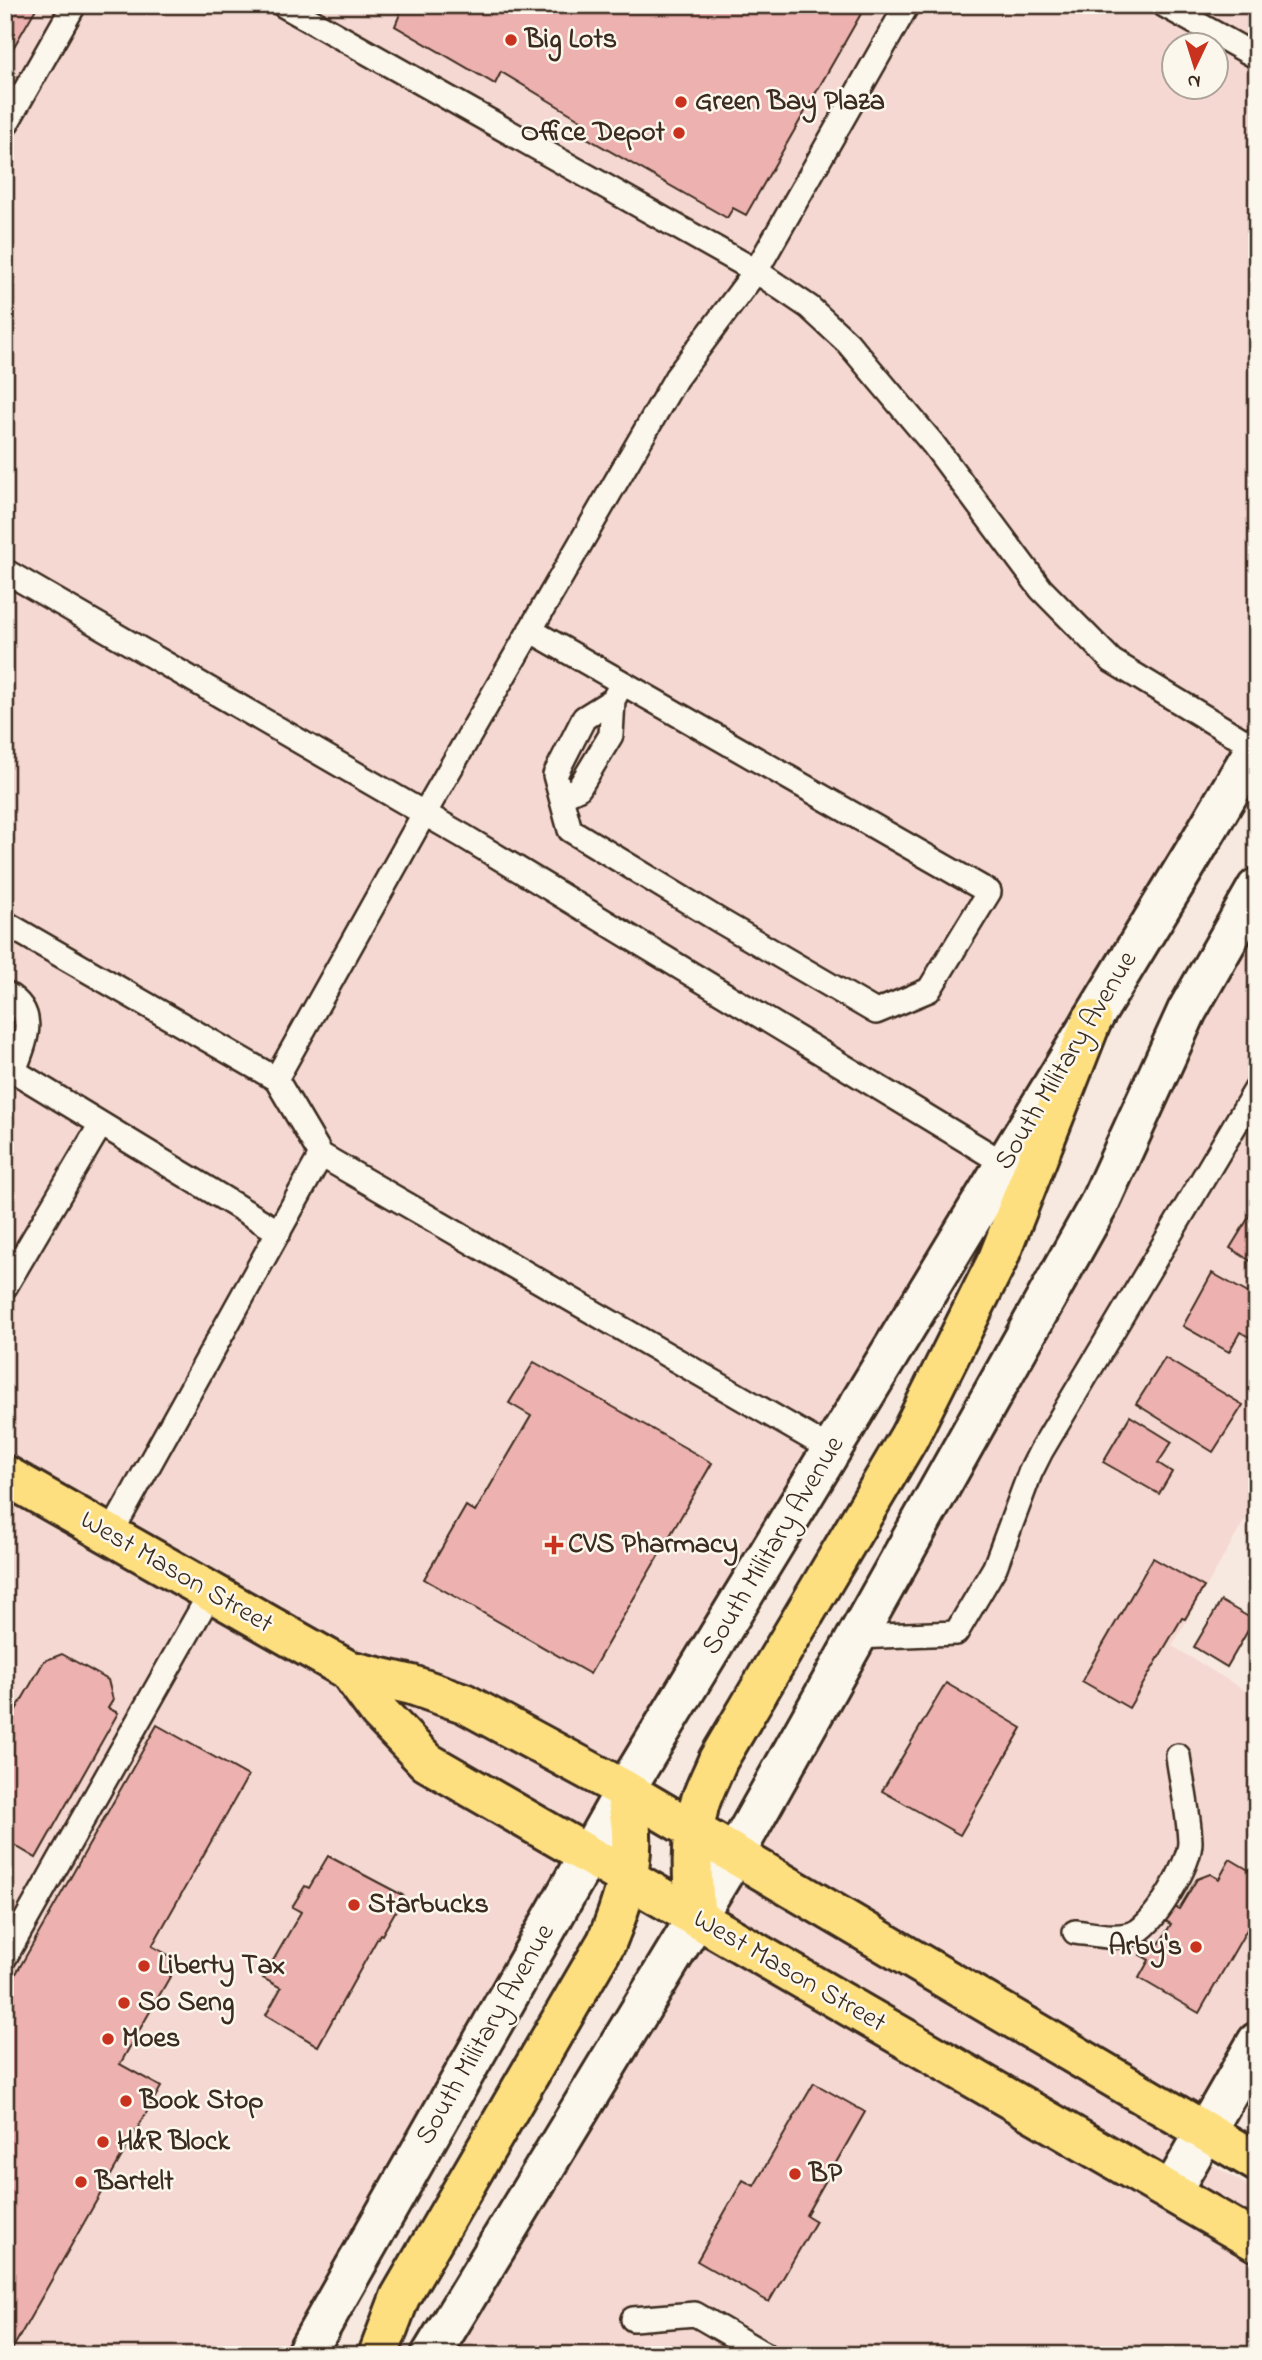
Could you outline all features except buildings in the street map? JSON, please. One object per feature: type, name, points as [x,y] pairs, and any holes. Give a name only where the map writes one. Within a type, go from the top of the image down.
[{"type":"main road","name":"South Military Avenue","points":[[305,2355],[625,1790],[1256,747]]},
{"type":"main road","points":[[431,2355],[735,1854],[1099,1204],[1187,1010],[1257,888]]},
{"type":"main road","points":[[696,1917],[691,1875],[695,1831],[699,1805],[718,1760],[909,1437],[998,1259],[1092,1020]]},
{"type":"main road","name":"West Mason Street","points":[[5,1475],[348,1671],[412,1685],[464,1703],[625,1790],[1257,2162]]},
{"type":"main road","name":"West Mason Street","points":[[348,1671],[379,1712],[427,1762],[1257,2242]]},
{"type":"main road","points":[[378,2355],[400,2297],[607,1941],[621,1908],[627,1878],[631,1835],[625,1790]]},
{"type":"main road","points":[[1171,2192],[1257,2042]]},
{"type":"lane","points":[[5,126],[74,5]]},
{"type":"lane","points":[[283,5],[756,271],[809,307],[848,343],[933,444],[1041,589],[1112,661],[1256,747]]},
{"type":"lane","points":[[276,1079],[424,814],[676,378],[756,271],[907,5]]},
{"type":"lane","points":[[1164,5],[1257,57]]},
{"type":"lane","points":[[5,570],[424,814],[1005,1164]]},
{"type":"lane","points":[[530,630],[618,692],[989,892],[929,990],[876,1012],[569,830],[555,775],[584,718],[618,692]]},
{"type":"lane","points":[[5,923],[276,1079],[321,1155],[832,1450]]},
{"type":"lane","points":[[5,993],[24,1011],[28,1022],[14,1071],[279,1232]]},
{"type":"lane","points":[[856,1637],[956,1633],[995,1567],[1030,1473],[1041,1451],[1257,1088]]},
{"type":"lane","points":[[5,1287],[101,1124]]},
{"type":"lane","points":[[110,1535],[321,1155]]},
{"type":"lane","points":[[5,1956],[211,1592]]},
{"type":"lane","points":[[1075,1931],[1114,1937],[1135,1933],[1152,1919],[1187,1860],[1190,1844],[1178,1756]]},
{"type":"lane","points":[[633,2319],[695,2314],[766,2355]]},
{"type":"shaded area","points":[[5,5],[1257,5],[1257,745],[305,2355],[5,2355]]},
{"type":"shaded area","points":[[1257,888],[1257,1499],[1172,1646],[1257,1698],[1257,2043],[1194,2154],[1257,2191],[1257,2355],[432,2355]]},
{"type":"place","name":"Big Lots","points":[[511,40]]},
{"type":"place","name":"Green Bay Plaza","points":[[681,102]]},
{"type":"place","name":"Office Depot","points":[[679,133]]},
{"type":"place","name":"CVS Pharmacy","points":[[554,1545]]},
{"type":"place","name":"Starbucks","points":[[354,1905]]},
{"type":"place","name":"Arby's","points":[[1196,1947]]},
{"type":"place","name":"Liberty Tax","points":[[144,1966]]},
{"type":"place","name":"So Seng","points":[[124,2003]]},
{"type":"place","name":"Moes","points":[[108,2039]]},
{"type":"place","name":"Book Stop","points":[[126,2101]]},
{"type":"place","name":"H&R Block","points":[[103,2142]]},
{"type":"place","name":"BP","points":[[795,2174]]},
{"type":"place","name":"Bartelt","points":[[81,2182]]}]
